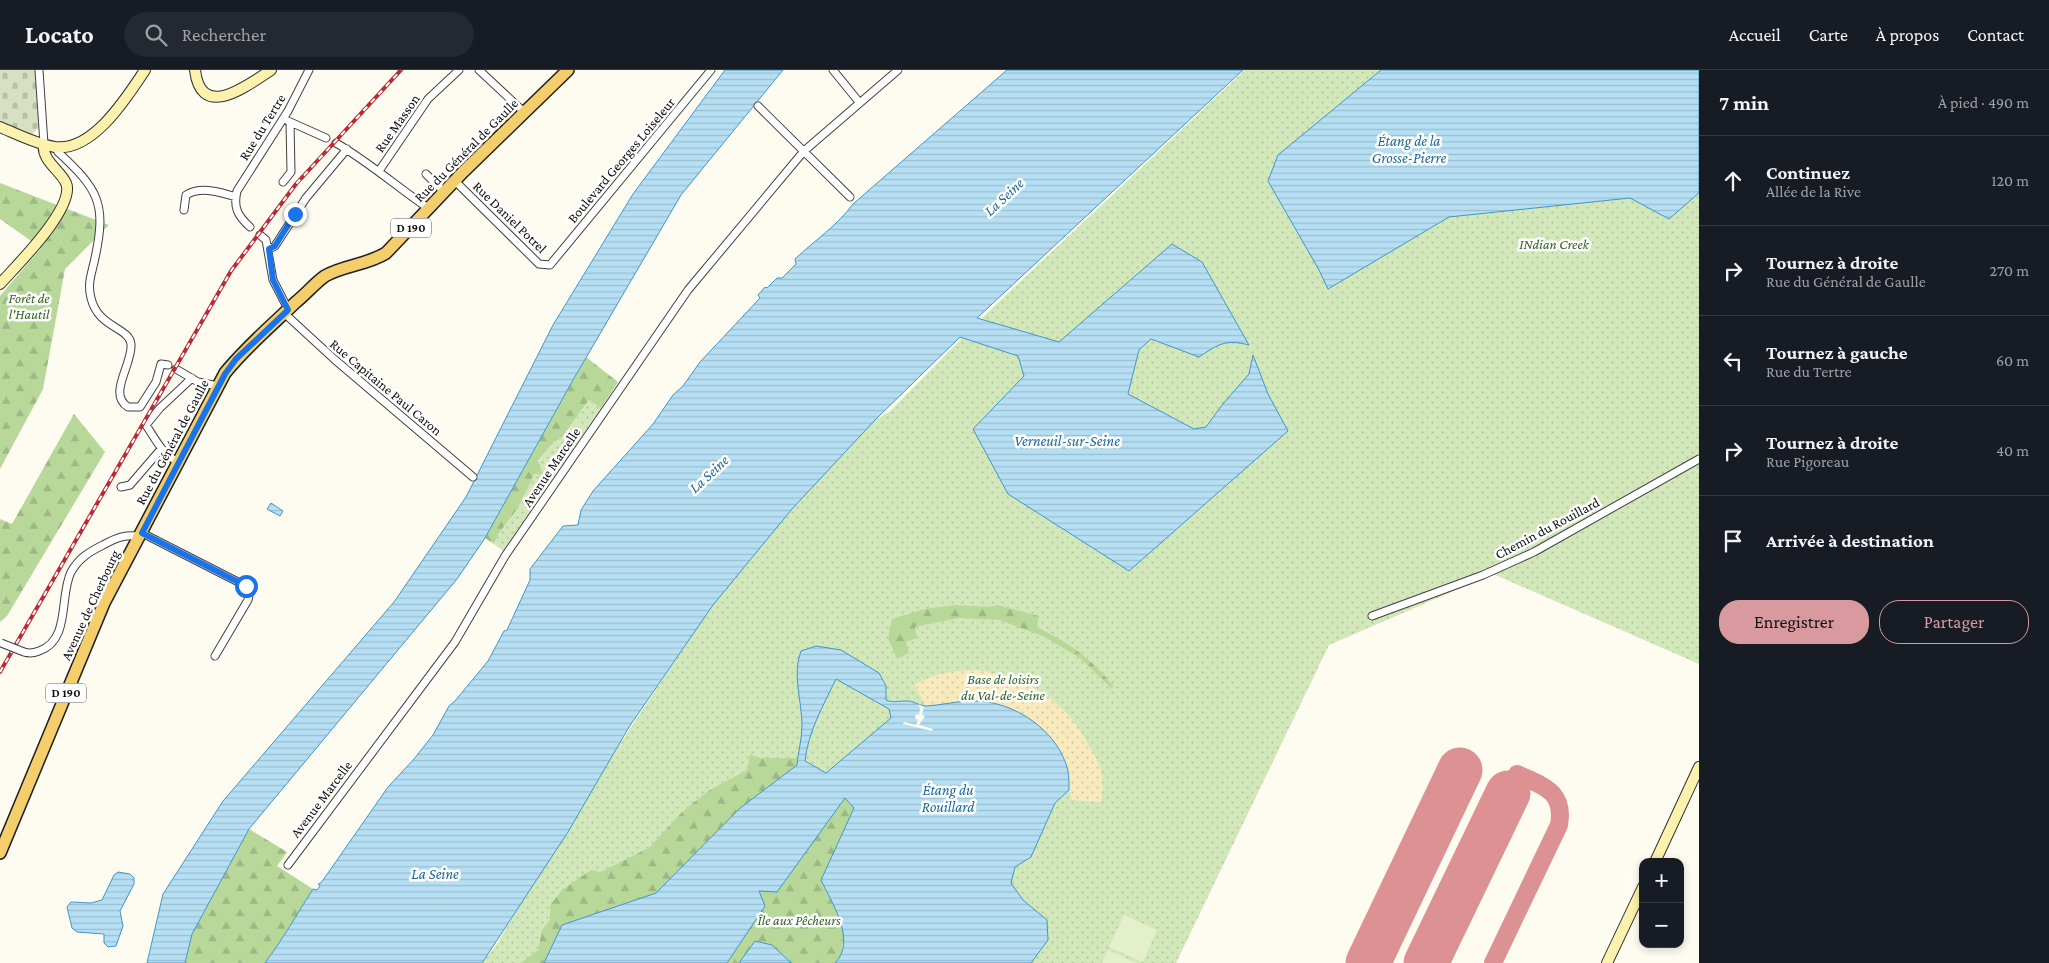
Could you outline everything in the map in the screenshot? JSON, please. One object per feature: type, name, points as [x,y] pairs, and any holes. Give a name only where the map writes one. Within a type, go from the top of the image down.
[{"type":"main road","name":"Rue du Général de Gaulle","points":[[141,535],[218,386],[236,359],[324,277],[339,269],[372,262],[386,253],[428,208],[568,70]]},
{"type":"main road","name":"Avenue de Cherbourg","points":[[0,853],[99,615],[141,535]]},
{"type":"street","points":[[0,284],[53,221],[64,206],[68,194],[66,183],[44,154],[39,70]]},
{"type":"street","points":[[0,127],[56,147],[94,135],[145,70]]},
{"type":"street","points":[[195,70],[199,86],[205,92],[218,97],[226,97],[237,93],[271,70]]},
{"type":"street","name":"Rue du Tertre","points":[[236,197],[242,183],[282,119],[309,70]]},
{"type":"street","name":"Rue Masson","points":[[379,171],[428,99],[459,70]]},
{"type":"street","points":[[479,70],[524,112]]},
{"type":"street","name":"Boulevard Georges Loiseleur","points":[[550,265],[711,70]]},
{"type":"street","points":[[833,70],[859,102]]},
{"type":"street","name":"Avenue Marcelle","points":[[288,866],[455,642],[506,556],[688,290],[804,151],[898,70]]},
{"type":"street","points":[[758,106],[850,197]]},
{"type":"street","points":[[282,119],[326,138]]},
{"type":"street","points":[[283,182],[291,172],[290,122]]},
{"type":"street","points":[[336,143],[379,171],[390,183],[428,208]]},
{"type":"street","points":[[56,147],[58,152],[87,180],[101,209],[101,220],[89,288],[96,312],[104,321],[127,334],[130,340],[130,361],[119,392],[121,402],[128,407],[140,406],[156,382],[161,364],[168,365]]},
{"type":"street","points":[[269,249],[275,246],[306,198],[346,149]]},
{"type":"street","points":[[426,174],[444,192]]},
{"type":"street","name":"Rue Daniel Potrel","points":[[455,181],[540,264],[550,265]]},
{"type":"street","points":[[184,210],[186,195],[193,191],[219,192],[236,197],[237,213],[250,227]]},
{"type":"street","points":[[260,234],[266,240],[273,280],[286,311]]},
{"type":"street","name":"Rue Capitaine Paul Caron","points":[[286,311],[327,353],[473,477]]},
{"type":"street","points":[[176,369],[198,382],[218,386]]},
{"type":"street","points":[[178,462],[168,457],[161,449],[146,425],[160,408],[192,378]]},
{"type":"street","points":[[121,487],[130,485],[161,449]]},
{"type":"street","name":"Chemin du Rouillard","points":[[1372,616],[1483,575],[1534,552],[1699,459]]},
{"type":"street","points":[[1,642],[24,652],[30,653],[41,650],[55,639],[60,628],[68,580],[75,565],[83,556],[123,535],[141,535],[246,586],[250,591],[248,600],[215,656]]},
{"type":"street","points":[[1657,858],[1699,767]]},
{"type":"street","points":[[1607,963],[1639,895]]},
{"type":"green space","points":[[0,70],[35,70],[39,127],[31,136],[0,124]]},
{"type":"green space","name":"Base de loisirs du Val-de-Seine","points":[[1245,70],[1699,70],[1699,664],[1493,574],[1329,645],[1176,963],[482,963],[497,944],[555,842],[737,567],[875,420],[889,412],[988,312]]},
{"type":"green space","name":"Forêt de l'Hautil","points":[[0,183],[109,225],[65,269],[43,389],[0,469],[0,296],[41,248],[0,219]]},
{"type":"green space","points":[[586,357],[618,382],[601,408],[589,400],[562,438],[553,443],[538,461],[542,472],[540,475],[534,474],[518,508],[499,533],[494,544],[485,538]]},
{"type":"green space","points":[[589,400],[601,408],[503,551],[494,544],[499,533],[518,508],[538,462],[553,443],[563,438]]},
{"type":"green space","points":[[74,414],[105,452],[7,616],[0,622],[0,519],[12,524]]},
{"type":"green space","points":[[955,605],[990,607],[997,605],[1039,616],[1037,627],[1069,645],[1088,659],[1113,686],[1112,689],[1080,658],[1043,636],[999,620],[959,618],[915,627],[917,638],[906,642],[909,653],[897,659],[888,638],[892,619],[925,609]]},
{"type":"green space","points":[[750,754],[759,758],[798,758],[797,765],[739,809],[656,893],[562,925],[544,963],[521,963],[538,950],[542,930],[550,920],[550,905],[563,889],[591,870],[601,872],[650,847],[682,812],[708,791],[747,770]]},
{"type":"green space","name":"Île aux Pêcheurs","points":[[845,798],[854,808],[821,880],[844,927],[841,957],[835,963],[791,963],[772,945],[755,941],[739,963],[727,963],[765,906],[759,890],[777,891]]},
{"type":"green space","points":[[249,829],[287,852],[277,866],[313,889],[265,963],[185,963],[192,934]]},
{"type":"green space","points":[[1124,915],[1157,930],[1143,962],[1109,947]]},
{"type":"green space","points":[[1108,950],[1136,963],[1102,963]]},
{"type":"sand","points":[[976,670],[995,673],[1028,685],[1043,693],[1069,716],[1099,765],[1102,781],[1101,802],[1072,800],[1069,790],[1068,771],[975,700],[926,706],[914,685],[944,673]]},
{"type":"water","points":[[725,70],[783,70],[681,195],[573,380],[485,538],[457,579],[249,829],[192,934],[185,963],[147,963],[163,894],[223,801],[394,602],[466,497],[553,325],[633,194]]},
{"type":"water","name":"La Seine","points":[[1007,70],[1243,70],[977,318],[1059,342],[1172,244],[1202,262],[1249,345],[1241,343],[1222,344],[1199,357],[1151,339],[1139,350],[1128,394],[1194,429],[1206,427],[1249,374],[1253,355],[1268,394],[1288,431],[1129,571],[1008,494],[973,429],[1024,376],[1018,356],[960,337],[875,420],[792,509],[713,605],[629,727],[568,832],[482,963],[265,963],[313,889],[317,890],[320,886],[318,884],[321,883],[388,787],[414,759],[433,735],[449,706],[488,661],[504,631],[507,630],[530,580],[530,569],[563,526],[578,525],[581,510],[593,491],[653,424],[673,395],[683,386],[700,362],[760,298],[758,295],[765,287],[767,288],[777,278],[782,278],[796,264],[795,259],[833,226],[853,204]]},
{"type":"water","name":"Étang de la Grosse-Pierre","points":[[1381,70],[1699,70],[1699,193],[1669,219],[1630,198],[1449,217],[1328,289],[1268,181],[1278,155]]},
{"type":"water","points":[[271,503],[283,511],[280,516],[267,509]]},
{"type":"water","name":"Étang du Rouillard","points":[[816,646],[841,650],[879,673],[886,686],[886,700],[893,702],[908,701],[927,706],[973,701],[988,702],[1018,712],[1045,731],[1055,743],[1063,756],[1068,771],[1069,790],[1055,803],[1031,857],[1015,867],[1011,883],[1023,900],[1047,920],[1048,940],[1031,963],[835,963],[841,954],[844,944],[843,933],[836,911],[821,880],[854,808],[845,798],[777,892],[759,891],[765,906],[727,963],[544,963],[562,925],[656,893],[739,809],[797,765],[802,726],[797,679],[798,660],[801,651]],"holes":[[[836,679],[889,709],[891,718],[826,773],[805,761],[813,729]]]},
{"type":"water","points":[[118,872],[130,874],[134,878],[134,884],[120,911],[123,926],[116,946],[108,947],[104,943],[104,934],[77,932],[72,928],[67,907],[71,902],[91,903],[102,900],[114,875]]},
{"type":"water","points":[[755,941],[772,945],[791,963],[739,963]]},
{"type":"pier","points":[[918,704],[924,707],[922,715],[925,716],[919,725],[933,729],[932,731],[903,724],[904,722],[916,725],[918,720],[915,718],[916,714],[919,715],[920,708]]},
{"type":"taxiway","points":[[1493,963],[1559,825],[1560,814],[1559,804],[1550,791],[1517,774],[1508,793]]},
{"type":"runway","points":[[1368,963],[1460,770]]},
{"type":"runway","points":[[1426,963],[1508,793]]},
{"type":"railway","points":[[0,672],[231,271],[296,184],[401,70]]},
{"type":"route","points":[[246,586],[142,533],[225,374],[236,359],[288,310],[273,280],[269,249],[275,246],[295,214]]},
{"type":"park label","name":"INdian Creek","points":[[1554,244]]},
{"type":"water label","name":"Verneuil-sur-Seine","points":[[1067,441]]}]
